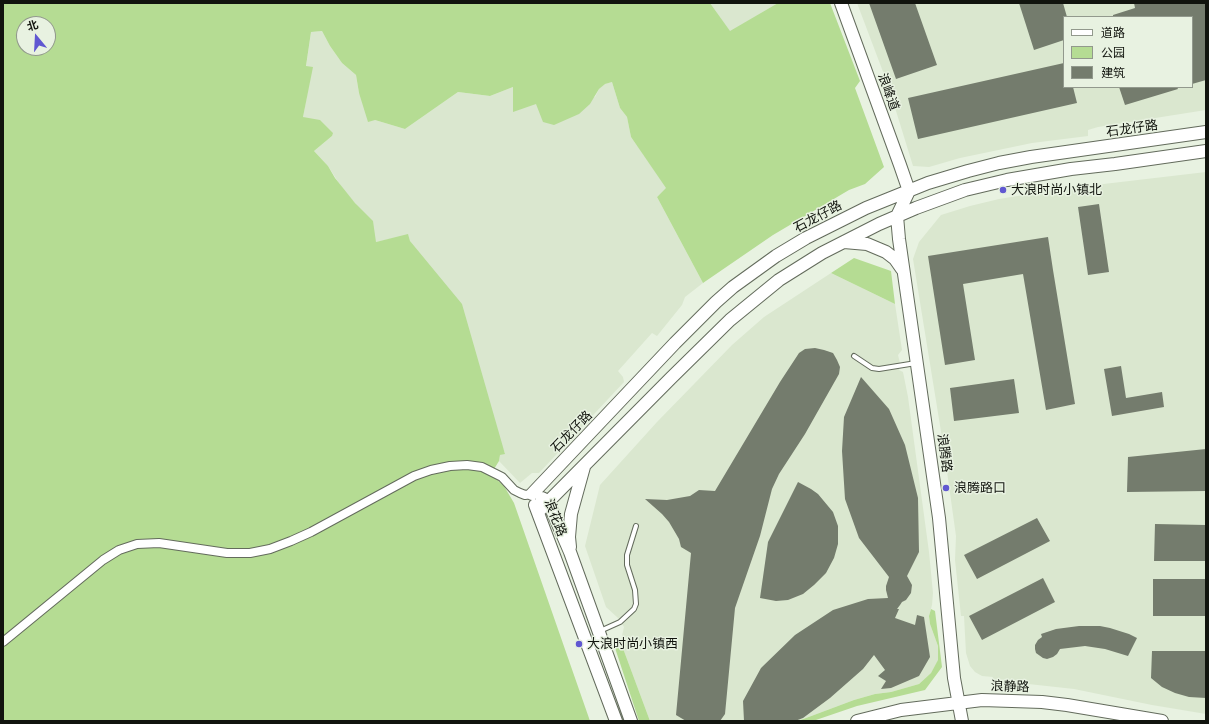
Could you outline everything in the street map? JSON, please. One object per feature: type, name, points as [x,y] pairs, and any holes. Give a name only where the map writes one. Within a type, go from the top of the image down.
[{"type":"main road","name":"浪峰道","points":[[841,3],[909,191]]},
{"type":"main road","name":"石龙仔路","points":[[532,494],[710,308],[733,287],[776,256],[806,238],[866,208],[928,183],[998,163],[1206,132]]},
{"type":"main road","points":[[538,512],[696,353],[748,305],[794,269],[843,242],[932,201],[965,190],[1007,180],[1071,169],[1206,151]]},
{"type":"main road","points":[[897,216],[909,191]]},
{"type":"main road","name":"浪腾路","points":[[897,216],[916,363],[939,518],[954,670],[962,721]]},
{"type":"main road","points":[[843,242],[867,244],[886,252],[899,264],[904,272]]},
{"type":"main road","points":[[570,552],[569,537],[571,514],[585,465]]},
{"type":"main road","name":"浪花路","points":[[532,494],[548,502],[570,552],[631,721]]},
{"type":"main road","name":"浪花路","points":[[532,494],[616,721]]},
{"type":"main road","name":"浪静路","points":[[857,721],[901,710],[982,700],[1042,702],[1090,708],[1162,721]]},
{"type":"street","points":[[3,642],[103,560],[119,550],[137,544],[159,543],[227,553],[250,553],[270,549],[311,532],[414,476],[431,470],[450,466],[467,465],[482,467],[502,477],[514,490],[525,495],[532,494]]},
{"type":"lane","points":[[854,356],[872,368],[879,369],[916,363]]},
{"type":"lane","points":[[599,632],[620,622],[634,609],[636,604],[635,590],[627,565],[627,555],[636,526]]},
{"type":"shaded area","points":[[710,3],[778,3],[730,32]]},
{"type":"shaded area","points":[[857,3],[1206,3],[1206,110],[1098,127],[1088,130],[1088,136],[1032,143],[960,158],[929,167],[913,166],[888,85]]},
{"type":"shaded area","points":[[322,31],[342,63],[356,75],[359,93],[375,120],[405,129],[458,92],[490,96],[513,87],[536,104],[595,97],[599,89],[604,84],[612,82],[620,108],[627,117],[631,137],[667,188],[657,197],[703,283],[685,297],[682,305],[657,336],[652,333],[618,371],[623,377],[624,382],[539,473],[532,473],[520,483],[499,461],[500,455],[505,453],[408,235],[376,242],[356,204],[344,191],[328,166],[314,151],[332,136],[303,117],[312,68],[306,67],[311,32]]},
{"type":"shaded area","points":[[1206,172],[1206,714],[1152,705],[1074,689],[992,680],[993,677],[982,676],[975,672],[970,666],[966,653],[964,616],[961,616],[955,560],[956,536],[944,450],[913,259],[919,242],[941,215],[970,206],[999,199],[1061,189]]},
{"type":"shaded area","points":[[831,273],[895,304],[902,350],[898,355],[900,363],[899,370],[903,372],[908,397],[929,552],[933,593],[929,616],[930,624],[938,646],[938,661],[931,673],[919,684],[854,700],[798,721],[650,721],[621,643],[624,627],[618,618],[606,607],[585,546],[600,485],[657,422],[732,345],[764,317]]},
{"type":"green space","points":[[3,3],[710,3],[730,31],[778,3],[830,3],[860,81],[855,88],[884,167],[865,184],[849,190],[773,235],[703,283],[657,197],[666,188],[631,137],[627,117],[620,108],[612,82],[605,84],[599,89],[590,104],[579,114],[554,125],[543,122],[536,104],[513,112],[513,87],[490,96],[458,92],[405,129],[375,120],[368,122],[359,93],[356,75],[342,63],[322,31],[311,32],[306,66],[313,67],[303,117],[320,120],[333,133],[332,136],[314,151],[328,166],[335,178],[355,203],[373,221],[376,242],[408,234],[410,241],[462,304],[505,454],[500,455],[499,461],[491,474],[504,486],[514,503],[590,721],[3,721]]},
{"type":"green space","points":[[854,258],[891,271],[895,304],[831,273]]},
{"type":"green space","points":[[931,609],[935,611],[942,667],[925,690],[857,706],[813,721],[798,721],[854,700],[919,684],[931,673],[938,660],[938,646],[930,624],[929,616]]},
{"type":"green space","points":[[621,640],[650,721],[639,721],[615,648],[617,643]]},
{"type":"building","points":[[869,3],[915,3],[937,65],[896,79]]},
{"type":"building","points":[[1019,3],[1063,3],[1067,16],[1063,16],[1063,40],[1034,50]]},
{"type":"building","points":[[1134,3],[1206,3],[1206,80],[1193,84],[1193,16],[1113,16],[1135,8]]},
{"type":"building","points":[[1063,63],[1063,88],[1073,88],[1077,103],[918,139],[908,98]]},
{"type":"building","points":[[1119,88],[1178,89],[1125,105]]},
{"type":"building","points":[[1099,204],[1109,272],[1088,275],[1078,207]]},
{"type":"building","points":[[1048,237],[1075,404],[1046,410],[1023,274],[963,284],[975,360],[945,365],[928,256]]},
{"type":"building","points":[[815,348],[833,353],[840,367],[839,374],[805,434],[779,474],[772,489],[760,536],[735,608],[725,714],[720,721],[686,721],[676,715],[691,553],[681,547],[679,539],[669,522],[645,499],[667,500],[690,496],[699,490],[715,491],[799,353],[805,349]]},
{"type":"building","points":[[1121,366],[1126,398],[1162,392],[1164,407],[1112,416],[1104,369]]},
{"type":"building","points":[[861,377],[889,409],[905,445],[918,498],[919,552],[907,576],[912,585],[911,593],[897,609],[899,609],[895,618],[915,625],[917,615],[924,617],[930,657],[919,676],[891,688],[881,689],[886,681],[878,676],[885,670],[874,655],[863,669],[830,698],[803,718],[795,721],[744,721],[743,701],[761,668],[795,635],[833,610],[868,599],[888,598],[886,586],[889,577],[859,538],[845,499],[842,451],[844,417]]},
{"type":"building","points":[[1014,379],[1019,413],[954,421],[950,388]]},
{"type":"building","points":[[1206,449],[1206,491],[1127,492],[1128,457]]},
{"type":"building","points":[[798,482],[818,494],[833,512],[838,526],[838,544],[834,558],[826,573],[803,594],[788,600],[776,601],[760,598],[768,542]]},
{"type":"building","points":[[1037,518],[1050,541],[977,579],[964,555]]},
{"type":"building","points":[[1155,524],[1206,525],[1206,561],[1154,561]]},
{"type":"building","points":[[1043,578],[1055,602],[982,640],[969,616]]},
{"type":"building","points":[[1153,579],[1206,579],[1206,616],[1153,616]]},
{"type":"building","points":[[1079,626],[1100,626],[1110,628],[1137,638],[1128,656],[1105,649],[1085,646],[1060,649],[1057,654],[1047,659],[1036,653],[1035,645],[1042,637],[1041,634],[1056,629]]},
{"type":"building","points":[[1152,651],[1206,651],[1206,698],[1189,697],[1175,693],[1162,687],[1151,678]]},
{"type":"place","name":"大浪时尚小镇北","points":[[1003,190]]},
{"type":"place","name":"浪腾路口","points":[[946,488]]},
{"type":"place","name":"大浪时尚小镇西","points":[[579,644]]}]
